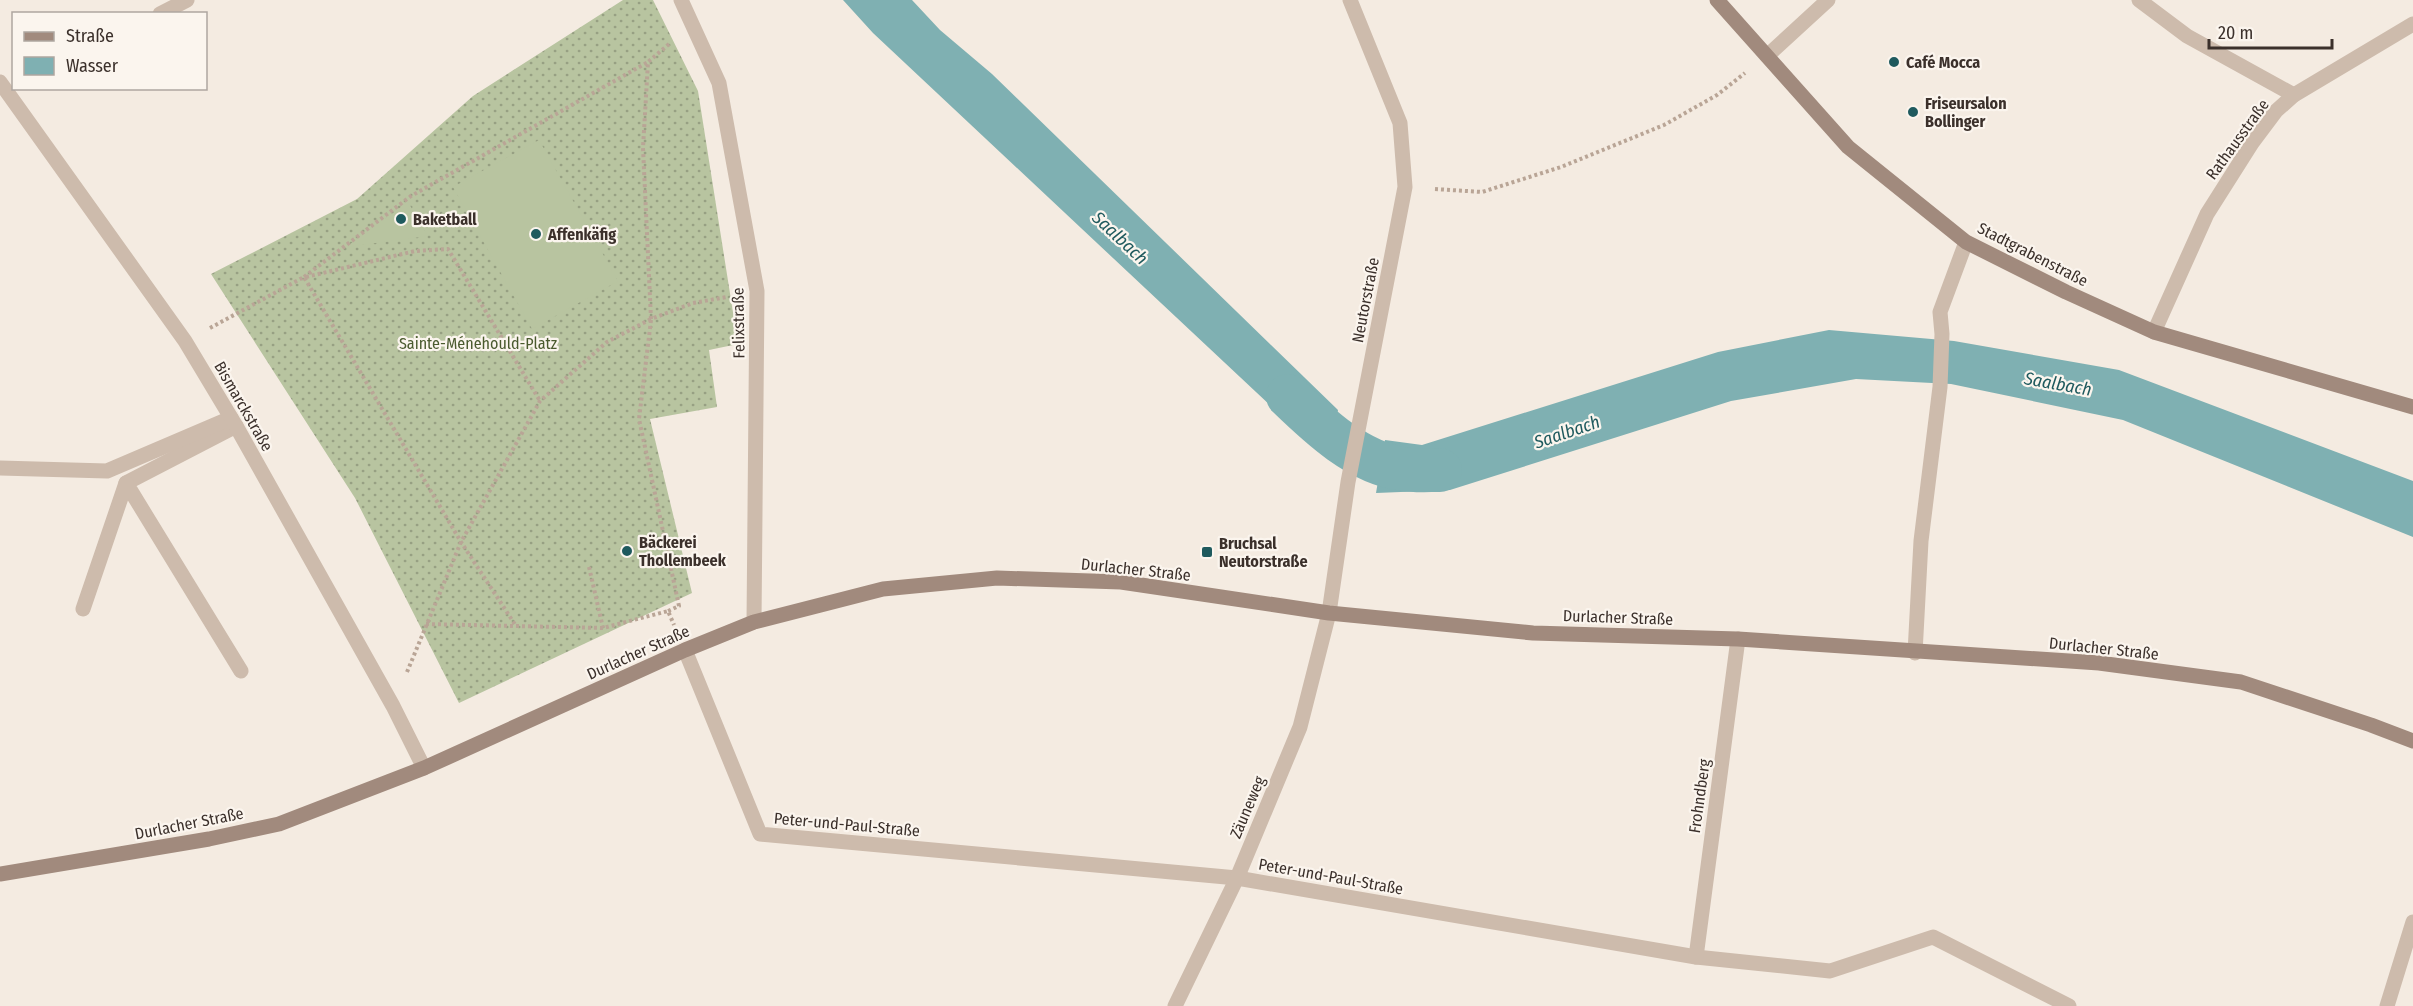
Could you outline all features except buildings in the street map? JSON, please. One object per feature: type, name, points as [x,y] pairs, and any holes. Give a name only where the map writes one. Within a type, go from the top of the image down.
[{"type":"main road","name":"Stadtgrabenstraße","points":[[1717,0],[1848,147],[1966,242],[2066,292],[2154,332],[2413,407]]},
{"type":"main road","name":"Durlacher Straße","points":[[0,874],[209,839],[279,824],[424,768],[685,650],[754,622],[883,589],[997,578],[1121,582],[1329,613],[1533,633],[1738,639],[1915,653],[2098,663],[2241,682],[2413,741]]},
{"type":"street","points":[[164,12],[187,0]]},
{"type":"street","name":"Felixstraße","points":[[681,0],[719,83],[757,291],[754,622]]},
{"type":"street","name":"Neutorstraße","points":[[1329,613],[1348,482],[1405,187],[1400,123],[1350,0]]},
{"type":"street","points":[[1767,56],[1828,0]]},
{"type":"street","points":[[2139,0],[2187,36],[2294,95]]},
{"type":"street","name":"Rathausstraße","points":[[2154,332],[2207,214],[2252,143],[2276,111],[2294,95],[2413,24]]},
{"type":"street","name":"Bismarckstraße","points":[[4,83],[185,341],[234,422],[393,706],[424,768]]},
{"type":"street","points":[[1915,653],[1921,541],[1940,387],[1942,334],[1940,312],[1966,242]]},
{"type":"street","points":[[0,468],[107,471],[234,422]]},
{"type":"street","points":[[82,609],[126,483],[234,422]]},
{"type":"street","points":[[126,483],[242,671]]},
{"type":"street","name":"Zäuneweg","points":[[1175,1006],[1237,879],[1300,727],[1329,613]]},
{"type":"street","name":"Frohndberg","points":[[1696,957],[1738,639]]},
{"type":"street","name":"Peter-und-Paul-Straße","points":[[685,650],[760,834],[1237,879],[1696,957],[1830,971],[1933,937],[2069,1006]]},
{"type":"street","points":[[2387,1006],[2413,922]]},
{"type":"path","points":[[185,341],[304,277],[411,196],[648,62],[693,24]]},
{"type":"path","points":[[1405,187],[1482,192],[1561,167],[1664,125],[1716,95],[1767,56]]},
{"type":"path","points":[[426,624],[603,628],[679,606],[639,419],[651,319],[643,148],[648,62]]},
{"type":"path","points":[[304,277],[415,251],[448,249],[540,401]]},
{"type":"path","points":[[304,277],[461,542],[516,626]]},
{"type":"path","points":[[393,706],[461,542],[540,401],[607,342],[651,319],[693,303],[757,291]]},
{"type":"path","points":[[589,567],[603,628]]},
{"type":"path","points":[[668,611],[685,650]]},
{"type":"green space","name":"Sainte-Ménehould-Platz","points":[[623,0],[653,0],[698,91],[738,344],[709,350],[717,407],[650,419],[692,593],[459,703],[355,498],[211,274],[357,199],[473,96]]},
{"type":"green space","name":"Affenkäfig","points":[[539,140],[618,281],[532,329],[453,187]]},
{"type":"green space","name":"Baketball","points":[[408,202],[428,236],[346,247]]},
{"type":"water","points":[[843,0],[912,0],[940,30],[992,74],[1338,410],[1329,457],[1306,439],[873,33]]},
{"type":"water","points":[[1829,330],[1954,341],[2119,370],[2413,481],[2413,537],[2123,420],[1951,384],[1856,379],[1731,401],[1450,490],[1376,493],[1385,440],[1422,445],[1718,352]]},
{"type":"waterway","name":"Saalbach","points":[[1288,396],[1340,442],[1370,459],[1403,469],[1440,470]]},
{"type":"place","name":"Café Mocca","points":[[1894,62]]},
{"type":"place","name":"Friseursalon Bollinger","points":[[1913,112]]},
{"type":"place","name":"Baketball","points":[[401,219]]},
{"type":"place","name":"Affenkäfig","points":[[536,234]]},
{"type":"place","name":"Bäckerei Thollembeek","points":[[627,551]]},
{"type":"place","name":"Bruchsal Neutorstraße","points":[[1207,552]]}]
